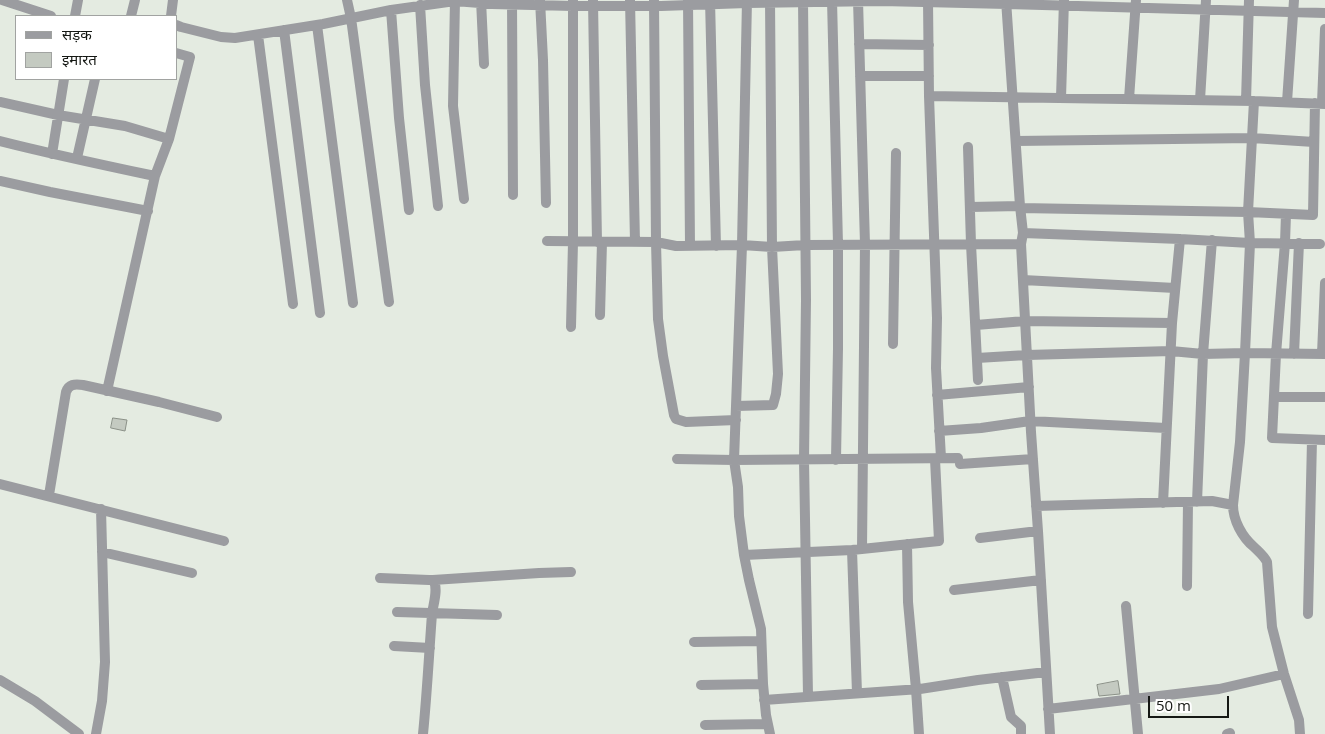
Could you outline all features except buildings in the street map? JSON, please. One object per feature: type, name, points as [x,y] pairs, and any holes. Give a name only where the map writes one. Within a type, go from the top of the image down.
[{"type":"street","points":[[2,0],[48,15]]},
{"type":"street","points":[[75,15],[78,0]]},
{"type":"street","points":[[130,15],[134,0]]},
{"type":"street","points":[[171,15],[172,0]]},
{"type":"street","points":[[347,0],[390,302]]},
{"type":"street","points":[[178,26],[228,38],[258,35],[455,0],[573,3],[928,1],[1249,5],[1293,12],[1325,13]]},
{"type":"street","points":[[455,0],[453,106],[464,199]]},
{"type":"street","points":[[1287,102],[1294,0]]},
{"type":"street","points":[[481,1],[484,64]]},
{"type":"street","points":[[706,725],[768,729],[764,700],[761,629],[744,555],[734,460],[742,245],[747,1]]},
{"type":"street","points":[[736,406],[773,405],[778,374],[772,247],[770,1]]},
{"type":"street","points":[[803,1],[806,299],[804,460],[808,696]]},
{"type":"street","points":[[832,1],[838,244],[836,460]]},
{"type":"street","points":[[857,693],[857,549],[862,460],[865,244],[858,1]]},
{"type":"street","points":[[744,555],[806,553],[939,541],[939,431],[928,1]]},
{"type":"street","points":[[512,2],[513,195]]},
{"type":"street","points":[[540,2],[546,203]]},
{"type":"street","points":[[630,2],[635,242]]},
{"type":"street","points":[[688,2],[690,246]]},
{"type":"street","points":[[710,2],[716,246]]},
{"type":"street","points":[[1007,2],[1022,239],[1030,421],[1050,734]]},
{"type":"street","points":[[571,327],[573,3]]},
{"type":"street","points":[[593,3],[600,315]]},
{"type":"street","points":[[654,3],[658,319],[674,415],[676,419],[686,422],[736,420]]},
{"type":"street","points":[[1061,98],[1064,3]]},
{"type":"street","points":[[1129,99],[1136,4]]},
{"type":"street","points":[[420,5],[425,85],[438,206]]},
{"type":"street","points":[[1200,100],[1206,5]]},
{"type":"street","points":[[1249,5],[1252,138],[1248,212],[1250,243],[1240,442],[1232,505],[1233,513],[1241,531],[1267,562],[1272,627],[1284,674],[1299,720],[1300,734]]},
{"type":"street","points":[[391,10],[399,118],[409,210]]},
{"type":"street","points":[[316,25],[353,303]]},
{"type":"street","points":[[970,207],[1248,212],[1313,216],[1314,142],[1321,103],[1325,29]]},
{"type":"street","points":[[284,30],[320,313]]},
{"type":"street","points":[[258,35],[293,304]]},
{"type":"street","points":[[860,44],[929,45]]},
{"type":"street","points":[[107,391],[156,176],[169,139],[190,57],[178,54]]},
{"type":"street","points":[[860,76],[929,76]]},
{"type":"street","points":[[52,154],[64,80]]},
{"type":"street","points":[[77,158],[95,80]]},
{"type":"street","points":[[929,96],[1321,103]]},
{"type":"street","points":[[0,102],[58,115],[125,126],[169,139]]},
{"type":"street","points":[[1016,141],[1252,138],[1314,142]]},
{"type":"street","points":[[0,141],[156,176]]},
{"type":"street","points":[[968,147],[978,380]]},
{"type":"street","points":[[893,344],[896,153]]},
{"type":"street","points":[[0,181],[148,211]]},
{"type":"street","points":[[1286,214],[1272,438],[1325,440]]},
{"type":"street","points":[[547,242],[656,242],[676,246],[742,245],[772,247],[838,244],[971,244],[1022,239],[1180,239],[1320,244]]},
{"type":"street","points":[[1163,503],[1172,322],[1180,239]]},
{"type":"street","points":[[1187,586],[1212,240]]},
{"type":"street","points":[[1294,354],[1300,243]]},
{"type":"street","points":[[1023,280],[1175,288]]},
{"type":"street","points":[[977,358],[1171,351],[1203,354],[1324,354],[1325,283]]},
{"type":"street","points":[[976,325],[1025,321],[1172,322]]},
{"type":"street","points":[[48,495],[66,392],[71,385],[76,384],[217,417]]},
{"type":"street","points":[[937,395],[1029,387]]},
{"type":"street","points":[[1275,397],[1325,397]]},
{"type":"street","points":[[939,431],[1030,421],[1166,428]]},
{"type":"street","points":[[1308,614],[1312,440]]},
{"type":"street","points":[[677,458],[862,460],[938,458],[959,461],[1033,459]]},
{"type":"street","points":[[0,484],[224,541]]},
{"type":"street","points":[[1036,506],[1212,501],[1232,505]]},
{"type":"street","points":[[96,734],[102,701],[105,662],[102,509]]},
{"type":"street","points":[[980,538],[1038,531]]},
{"type":"street","points":[[907,544],[908,602],[919,734]]},
{"type":"street","points":[[102,552],[192,573]]},
{"type":"street","points":[[380,578],[433,580],[572,572]]},
{"type":"street","points":[[423,734],[428,690],[432,613],[436,585],[433,580]]},
{"type":"street","points":[[954,590],[1041,580]]},
{"type":"street","points":[[1126,606],[1138,734]]},
{"type":"street","points":[[397,612],[497,615]]},
{"type":"street","points":[[694,642],[761,641]]},
{"type":"street","points":[[394,646],[430,648]]},
{"type":"street","points":[[764,700],[916,689],[1046,672]]},
{"type":"street","points":[[1048,709],[1219,689],[1284,674]]},
{"type":"street","points":[[1002,677],[1011,717],[1021,726],[1021,734]]},
{"type":"street","points":[[0,680],[36,701],[79,734]]},
{"type":"street","points":[[701,685],[763,684]]}]
